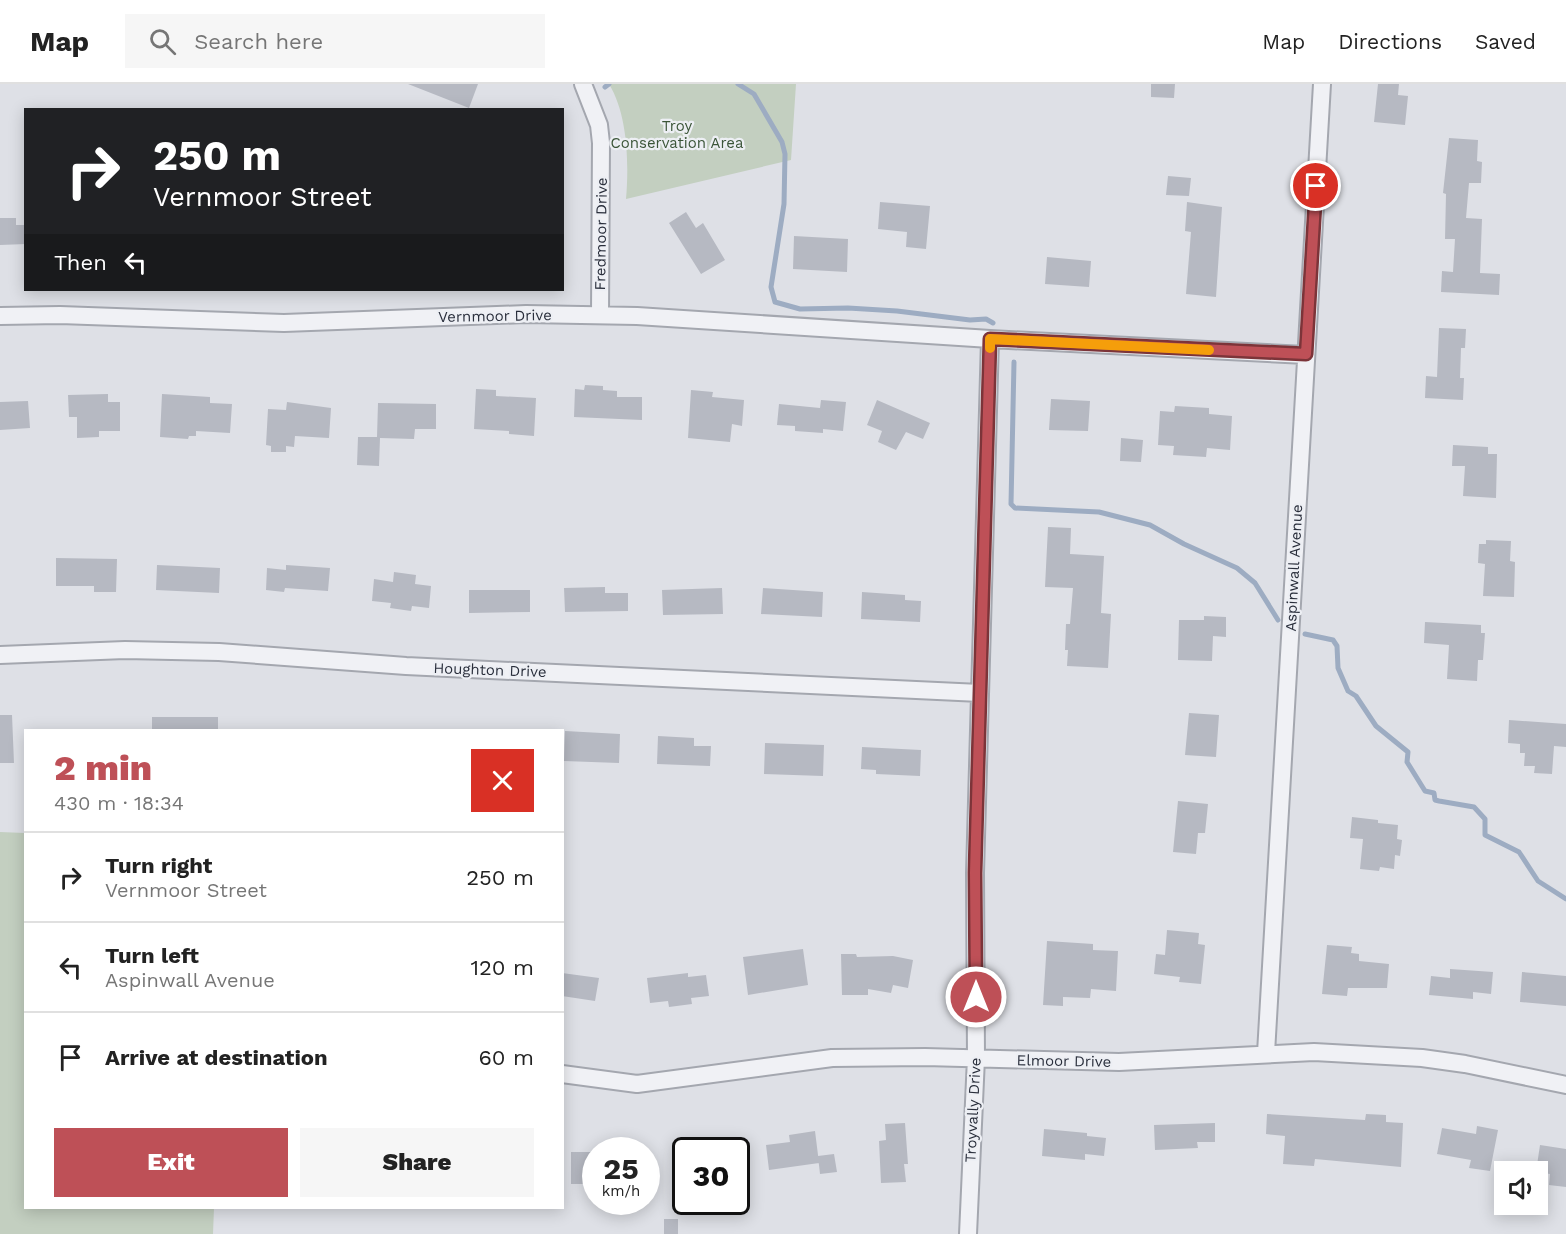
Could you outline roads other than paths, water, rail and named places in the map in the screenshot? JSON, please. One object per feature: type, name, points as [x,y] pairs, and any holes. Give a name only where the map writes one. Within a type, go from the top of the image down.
[{"type":"street","name":"Fredmoor Drive","points":[[583,84],[599,125],[601,143],[600,315]]},
{"type":"street","name":"Aspinwall Avenue","points":[[1266,1053],[1322,84]]},
{"type":"street","name":"Vernmoor Drive","points":[[0,316],[60,315],[284,323],[526,314],[600,315],[990,339],[1306,354]]},
{"type":"street","name":"Troyvally Drive","points":[[968,1234],[976,1058],[975,873],[990,339]]},
{"type":"street","name":"Houghton Drive","points":[[0,655],[180,651],[406,666],[980,693]]},
{"type":"street","name":"Elmoor Drive","points":[[564,1074],[637,1084],[832,1058],[976,1058],[1119,1062],[1266,1053],[1360,1053],[1422,1058],[1566,1085]]},
{"type":"waterway","points":[[605,87],[609,84]]},
{"type":"waterway","points":[[738,84],[754,94],[782,142],[785,154],[784,204],[771,287],[775,302],[800,309],[848,308],[897,311],[970,320],[986,319],[993,323]]},
{"type":"waterway","points":[[1014,362],[1011,504],[1015,508],[1099,512],[1150,525],[1184,544],[1237,568],[1255,583],[1278,620]]},
{"type":"waterway","points":[[1305,634],[1333,640],[1337,646],[1338,668],[1348,691],[1356,696],[1376,726],[1408,752],[1407,762],[1425,791],[1434,793],[1435,800],[1474,807],[1485,819],[1485,835],[1519,852],[1538,881],[1566,899]]},
{"type":"park label","name":"Troy Conservation Area","points":[[677,134]]}]
